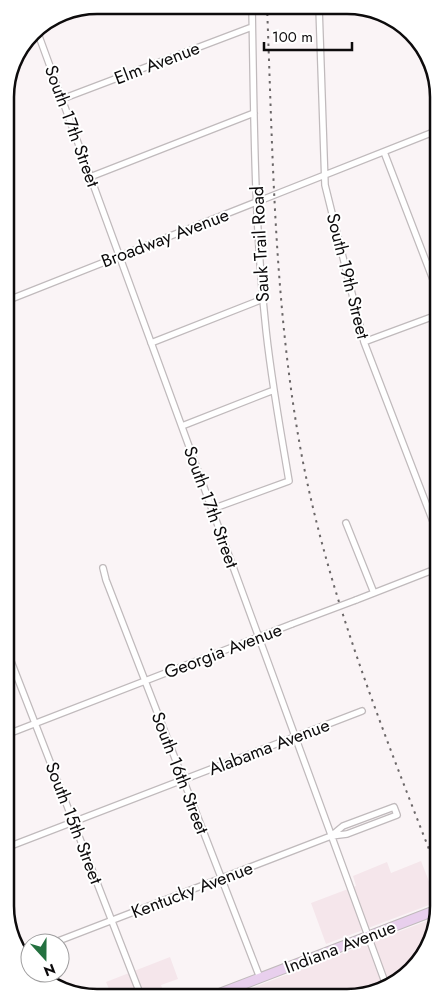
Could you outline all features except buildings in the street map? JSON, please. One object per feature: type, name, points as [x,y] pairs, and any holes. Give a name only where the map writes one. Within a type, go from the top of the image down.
[{"type":"main road","name":"Indiana Avenue","points":[[231,989],[430,912]]},
{"type":"street","name":"Sauk Trail Road","points":[[212,509],[289,481],[274,390],[263,299],[257,202],[252,14]]},
{"type":"street","name":"South 19th Street","points":[[319,14],[324,175],[328,194],[364,342],[430,514]]},
{"type":"street","name":"Elm Avenue","points":[[62,99],[252,27]]},
{"type":"street","name":"South 17th Street","points":[[39,37],[384,980]]},
{"type":"street","points":[[90,177],[254,113]]},
{"type":"street","name":"Broadway Avenue","points":[[14,298],[430,133]]},
{"type":"street","points":[[384,152],[430,274]]},
{"type":"street","points":[[151,343],[263,299]]},
{"type":"street","points":[[364,342],[430,318]]},
{"type":"street","points":[[182,426],[274,390]]},
{"type":"street","points":[[346,523],[374,592]]},
{"type":"street","name":"South 16th Street","points":[[103,568],[260,978]]},
{"type":"street","name":"Georgia Avenue","points":[[14,732],[430,571]]},
{"type":"street","name":"South 15th Street","points":[[14,668],[138,989]]},
{"type":"street","name":"Alabama Avenue","points":[[14,844],[362,711]]},
{"type":"street","name":"Kentucky Avenue","points":[[70,936],[331,836],[347,834],[397,815],[394,807],[343,826],[331,836]]},
{"type":"shaded area","points":[[421,861],[430,884],[430,905],[326,944],[311,903],[356,886],[353,876],[387,862],[391,873]]},
{"type":"shaded area","points":[[429,920],[424,938],[410,961],[402,969],[379,983],[358,989],[249,989]]},
{"type":"shaded area","points":[[170,957],[178,979],[161,985],[162,989],[109,989],[106,982]]},
{"type":"railway","points":[[267,14],[273,176],[280,289],[293,401],[302,457],[314,511],[344,617],[380,721],[430,852]]}]
